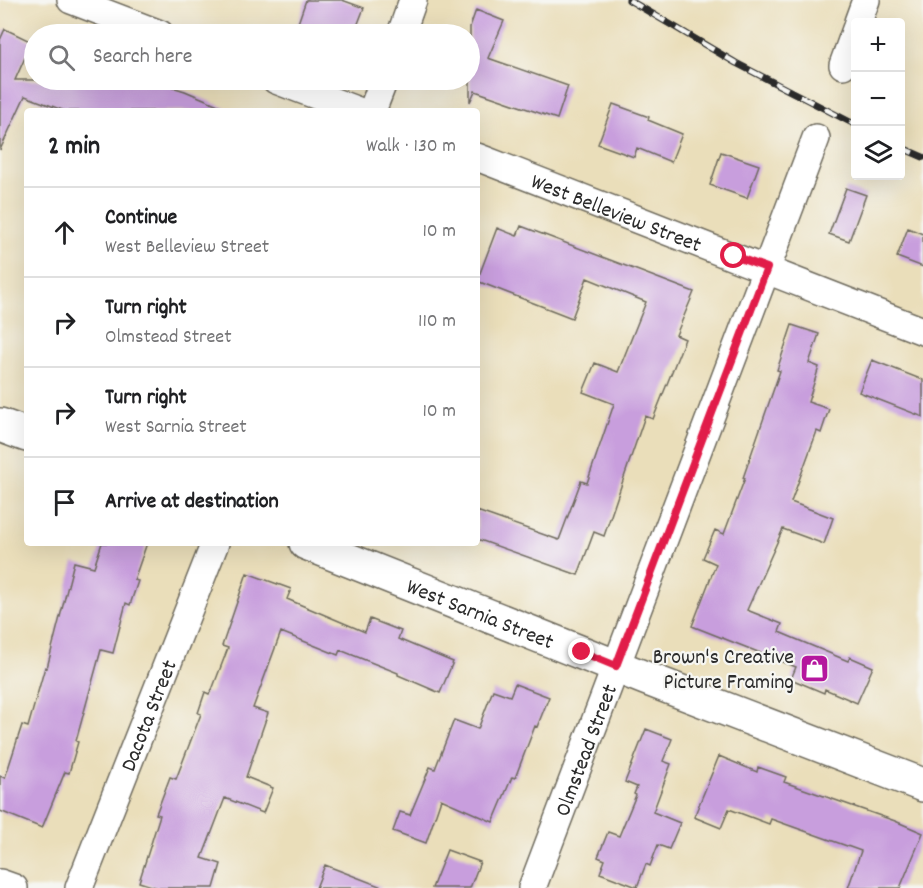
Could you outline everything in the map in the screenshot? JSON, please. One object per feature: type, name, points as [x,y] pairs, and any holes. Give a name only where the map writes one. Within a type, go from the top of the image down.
[{"type":"street","points":[[71,0],[134,24]]},
{"type":"street","points":[[405,24],[414,0]]},
{"type":"street","points":[[859,18],[866,0]]},
{"type":"street","points":[[843,65],[851,42]]},
{"type":"street","points":[[302,90],[350,108]]},
{"type":"street","points":[[373,108],[380,90]]},
{"type":"street","name":"Olmstead Street","points":[[532,888],[816,138]]},
{"type":"street","name":"West Belleview Street","points":[[480,158],[767,268],[923,331]]},
{"type":"street","points":[[0,425],[24,434]]},
{"type":"street","name":"Dacota Street","points":[[79,888],[213,546]]},
{"type":"street","name":"West Sarnia Street","points":[[314,546],[923,785]]},
{"type":"street","points":[[0,883],[14,888]]},
{"type":"building","points":[[306,0],[342,0],[364,8],[358,24],[298,24]]},
{"type":"building","points":[[476,10],[504,21],[488,58],[568,86],[557,119],[475,91],[470,102],[470,90],[480,90],[480,24],[471,24]]},
{"type":"building","points":[[5,29],[24,38],[24,60],[15,80],[24,80],[24,90],[182,90],[225,108],[57,108],[25,96],[0,150],[0,40]]},
{"type":"building","points":[[613,104],[649,117],[648,120],[682,134],[671,162],[637,148],[634,157],[598,144]]},
{"type":"building","points":[[721,152],[759,165],[747,198],[710,185]]},
{"type":"building","points":[[846,188],[866,195],[849,241],[829,234]]},
{"type":"building","points":[[521,226],[694,292],[676,335],[685,339],[653,419],[645,416],[604,536],[594,532],[578,575],[480,540],[480,512],[559,540],[581,481],[587,483],[614,404],[583,392],[595,363],[618,372],[646,302],[587,278],[572,318],[480,282],[480,273],[497,228],[517,236]]},
{"type":"building","points":[[908,228],[923,234],[923,267],[897,257]]},
{"type":"building","points":[[792,325],[819,334],[809,363],[819,367],[808,402],[829,409],[821,433],[817,431],[791,502],[833,518],[824,544],[783,529],[747,610],[782,624],[779,632],[848,661],[850,657],[873,667],[857,703],[825,689],[824,693],[791,679],[796,667],[692,626],[716,564],[703,558],[715,530],[724,534],[780,371],[777,370]]},
{"type":"building","points":[[872,360],[923,380],[923,417],[859,392]]},
{"type":"building","points":[[101,546],[146,546],[134,580],[138,581],[130,605],[126,603],[113,653],[101,650],[69,773],[65,772],[42,828],[0,811],[0,776],[5,778],[22,725],[28,727],[45,667],[47,668],[74,562],[94,567]]},
{"type":"building","points":[[247,573],[291,589],[287,599],[365,632],[370,619],[401,631],[398,639],[453,662],[440,693],[340,650],[338,655],[281,632],[253,708],[268,713],[246,777],[273,788],[263,813],[225,798],[202,858],[221,864],[214,888],[158,888],[139,882],[160,815],[156,814],[170,777],[176,779],[201,714],[198,713],[205,692],[209,694],[212,690],[228,648],[222,646]]},
{"type":"building","points":[[515,684],[549,697],[515,778],[512,777],[493,822],[441,799],[426,843],[393,831],[400,812],[410,815],[430,767],[435,769],[454,720],[478,729],[493,690],[510,696]]},
{"type":"building","points":[[646,729],[672,739],[663,761],[671,764],[653,812],[680,823],[669,849],[658,845],[650,866],[646,864],[637,887],[600,873],[605,860],[598,857],[608,832],[619,836],[636,795],[634,794],[637,787],[625,782]]},
{"type":"building","points":[[719,756],[757,772],[758,767],[786,777],[784,782],[923,833],[900,888],[848,888],[861,851],[771,819],[769,824],[729,809],[721,828],[694,817]]},
{"type":"building","points":[[447,850],[480,862],[470,888],[432,888]]},
{"type":"building","points":[[325,865],[382,887],[316,888]]},
{"type":"railway","points":[[629,0],[736,63],[851,122]]},
{"type":"railway","points":[[905,149],[923,157]]},
{"type":"place","name":"Brown's Creative Picture Framing","points":[[815,668]]},
{"type":"route","points":[[582,652],[616,666],[767,268],[734,256]]}]
